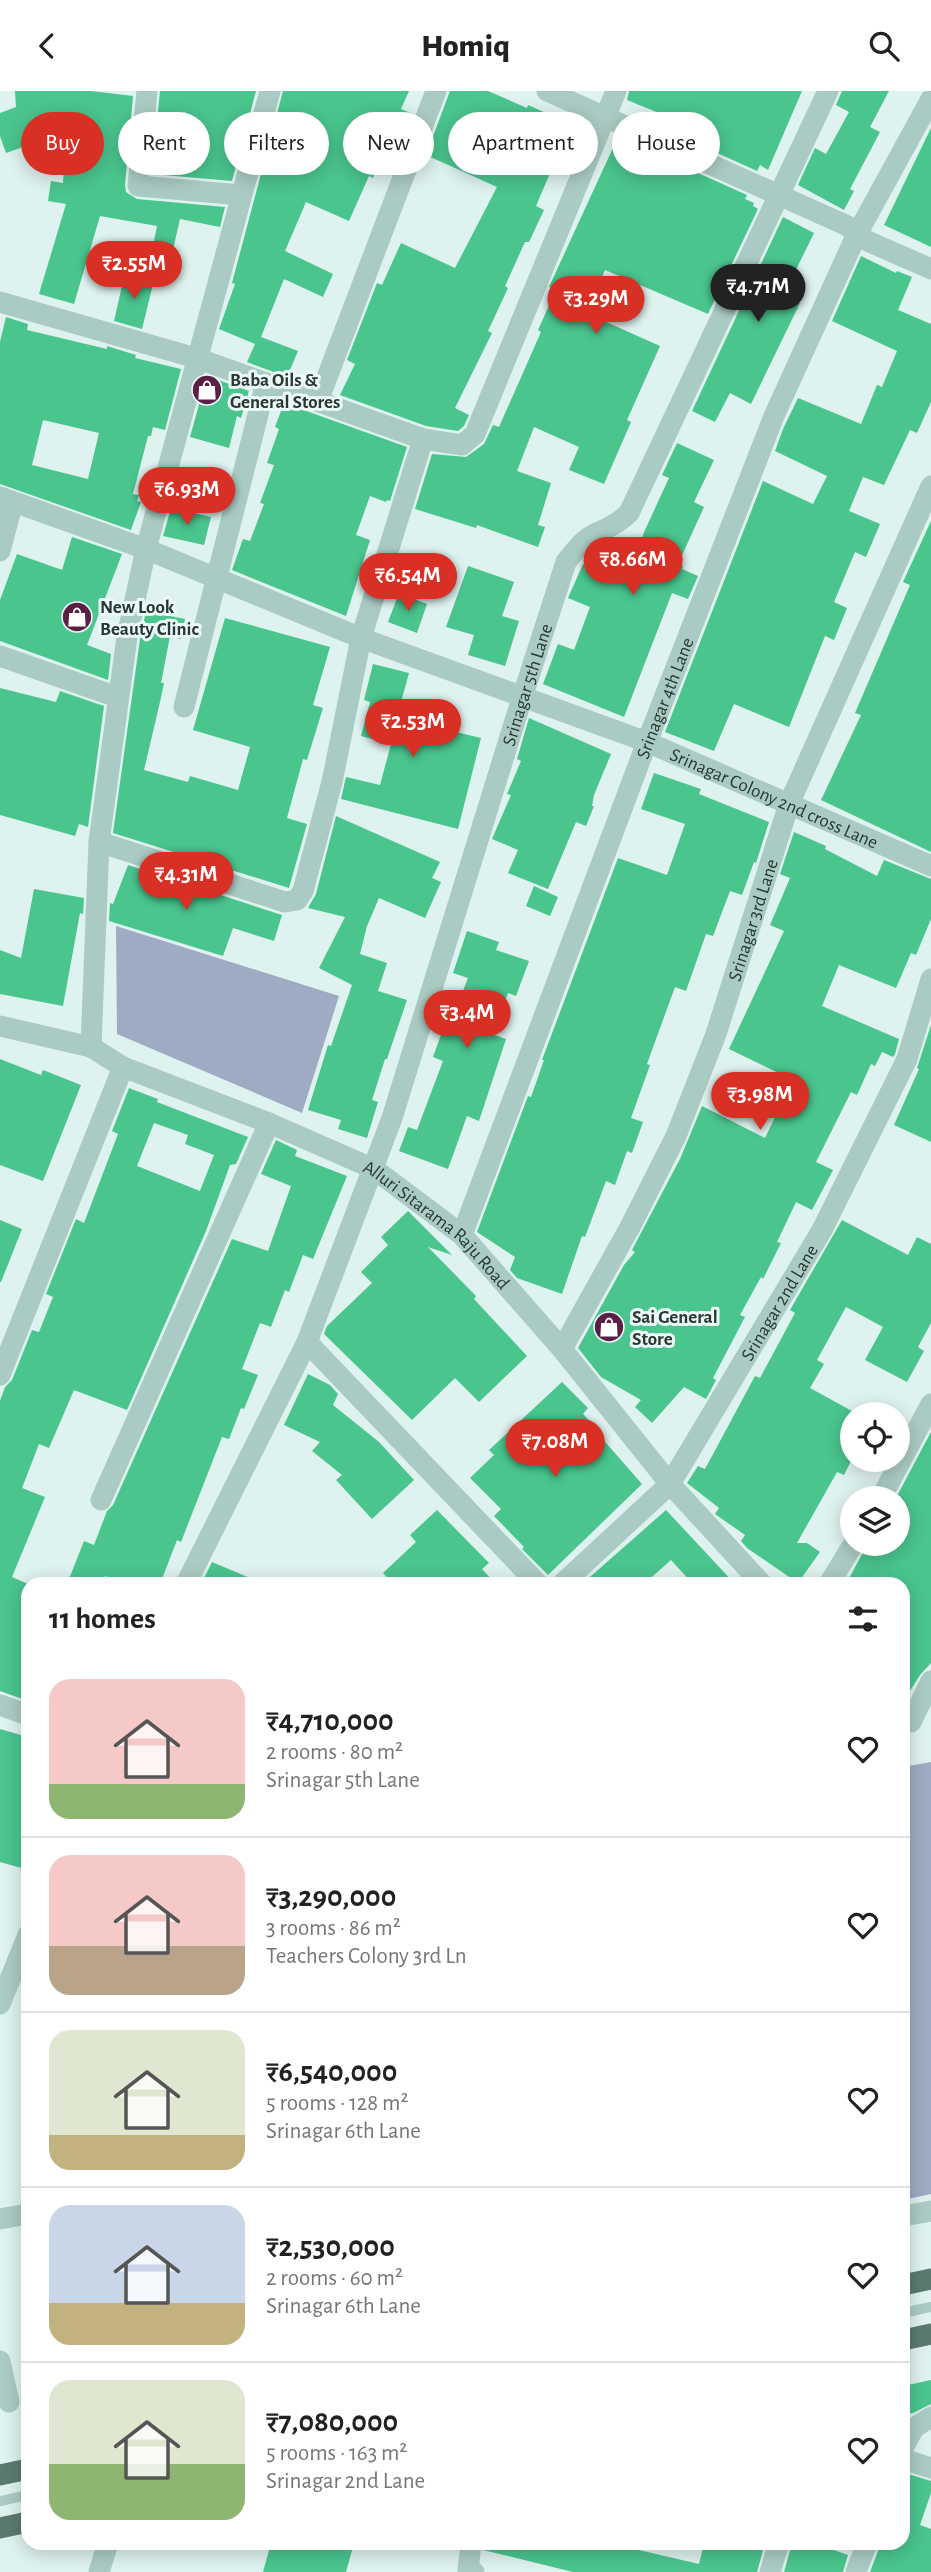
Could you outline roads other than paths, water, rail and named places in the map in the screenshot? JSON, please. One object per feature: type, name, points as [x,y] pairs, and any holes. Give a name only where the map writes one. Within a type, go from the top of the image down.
[{"type":"main road","points":[[910,2284],[931,2279]]},
{"type":"main road","points":[[910,2338],[931,2334]]},
{"type":"main road","points":[[0,2475],[21,2470]]},
{"type":"main road","points":[[0,2528],[21,2524]]},
{"type":"street","points":[[147,91],[138,186],[241,195]]},
{"type":"street","points":[[91,1047],[99,842],[117,697],[146,549],[270,91]]},
{"type":"street","points":[[318,401],[436,91]]},
{"type":"street","points":[[547,91],[850,227],[856,236],[931,269]]},
{"type":"street","points":[[0,302],[196,358],[423,439],[462,445],[475,435],[616,91]]},
{"type":"street","name":"Srinagar 5th Lane","points":[[190,1577],[307,1342],[374,1169],[566,562],[579,545],[594,534],[614,527],[629,513],[828,91]]},
{"type":"street","name":"Srinagar 4th Lane","points":[[462,1235],[647,742],[774,416],[856,236],[931,99]]},
{"type":"street","points":[[184,707],[266,383]]},
{"type":"street","points":[[99,842],[285,902],[297,900],[303,891],[332,782],[361,638],[423,439]]},
{"type":"street","name":"Srinagar 3rd Lane","points":[[562,1349],[630,1227],[676,1136],[716,1034],[789,804],[931,486]]},
{"type":"street","points":[[0,551],[7,500]]},
{"type":"street","name":"Srinagar Colony 2nd cross Lane","points":[[7,500],[146,549],[361,638],[647,742],[931,866]]},
{"type":"street","points":[[0,656],[117,697]]},
{"type":"street","name":"Srinagar 2nd Lane","points":[[570,1577],[670,1484],[822,1230],[907,1059],[931,979]]},
{"type":"street","name":"Alluri Sitarama Raju Road","points":[[0,1026],[91,1047],[123,1067],[269,1122],[374,1169],[462,1235],[562,1349],[670,1484],[755,1577]]},
{"type":"street","points":[[0,1375],[123,1067]]},
{"type":"street","points":[[102,1500],[269,1122]]},
{"type":"street","points":[[307,1342],[531,1577]]},
{"type":"street","points":[[887,1486],[931,1404]]},
{"type":"street","points":[[833,1577],[846,1556]]},
{"type":"street","points":[[910,1720],[931,1681]]},
{"type":"street","points":[[0,1706],[21,1713]]},
{"type":"street","points":[[0,2004],[21,1952]]},
{"type":"street","points":[[910,2215],[931,2211]]},
{"type":"street","points":[[0,2219],[21,2215]]},
{"type":"street","points":[[0,2361],[12,2402]]},
{"type":"street","points":[[910,2435],[914,2428],[931,2417]]},
{"type":"street","points":[[910,2461],[931,2468]]},
{"type":"street","points":[[99,2572],[106,2550]]},
{"type":"street","points":[[470,2572],[471,2550]]},
{"type":"street","points":[[770,2572],[777,2550]]},
{"type":"street","points":[[856,2572],[864,2550]]},
{"type":"lane","points":[[910,2312],[931,2307]]},
{"type":"lane","points":[[0,2501],[21,2496]]},
{"type":"place","name":"Baba Oils & General Stores","points":[[207,390]]},
{"type":"place","name":"New Look Beauty Clinic","points":[[77,617]]},
{"type":"place","name":"Sai General Store","points":[[609,1327]]}]
